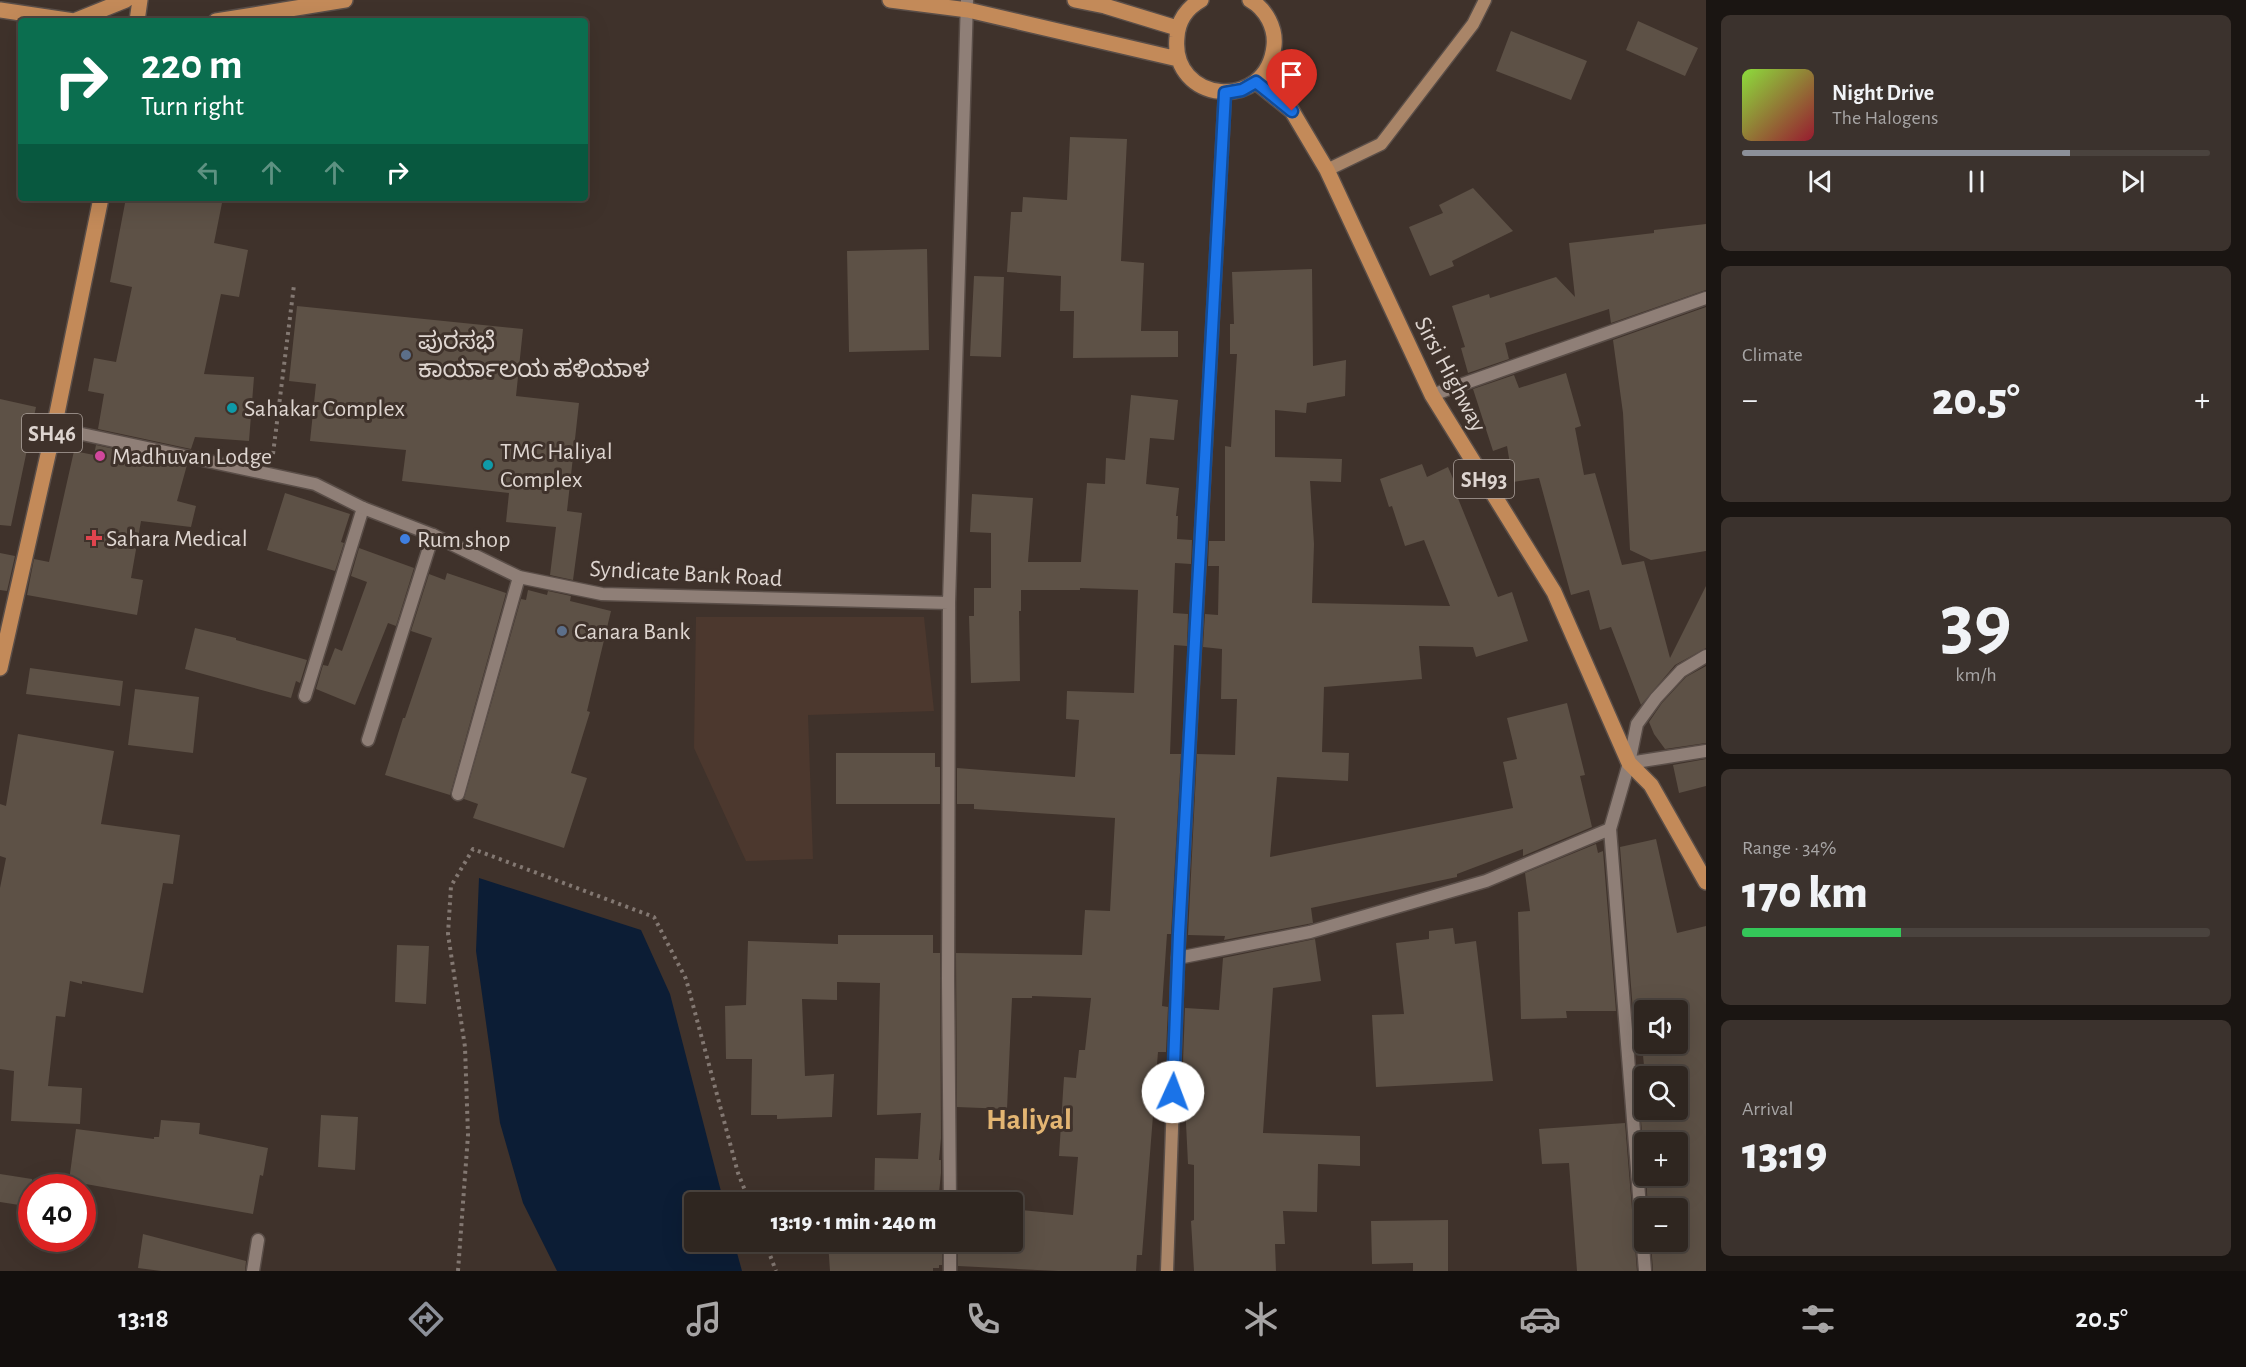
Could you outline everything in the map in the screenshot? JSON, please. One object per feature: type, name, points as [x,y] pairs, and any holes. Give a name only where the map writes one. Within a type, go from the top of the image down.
[{"type":"main road","points":[[81,18],[126,0]]},
{"type":"main road","points":[[137,18],[140,0]]},
{"type":"main road","points":[[234,18],[345,0]]},
{"type":"main road","points":[[890,0],[967,5],[1178,59]]},
{"type":"main road","points":[[1075,0],[1105,6],[1178,28]]},
{"type":"main road","points":[[1201,0],[1184,15],[1178,28],[1176,44],[1178,59],[1185,73],[1196,83],[1210,90],[1225,93],[1242,90],[1256,82],[1266,70],[1273,56],[1275,40],[1271,25],[1264,12],[1250,0]]},
{"type":"main road","points":[[0,10],[54,18]]},
{"type":"main road","name":"Sirsi Highway","points":[[1256,82],[1292,111],[1327,170],[1432,395],[1554,592],[1629,763],[1651,785],[1706,882]]},
{"type":"main road","name":"SH46","points":[[0,668],[54,428],[100,201]]},
{"type":"street","points":[[1327,170],[1381,144],[1473,24],[1485,0]]},
{"type":"street","points":[[950,1192],[949,603],[967,5]]},
{"type":"street","points":[[1167,1271],[1178,958],[1225,93]]},
{"type":"street","points":[[1432,395],[1706,298]]},
{"type":"street","name":"Syndicate Bank Road","points":[[54,428],[315,484],[363,508],[433,535],[519,578],[602,594],[949,603]]},
{"type":"street","points":[[305,696],[363,508]]},
{"type":"street","points":[[368,740],[433,535]]},
{"type":"street","points":[[458,794],[519,578]]},
{"type":"street","points":[[1645,1271],[1610,829],[1629,763],[1637,724],[1656,698],[1681,671],[1706,656]]},
{"type":"street","points":[[1629,763],[1706,751]]},
{"type":"street","points":[[1178,958],[1310,932],[1475,884],[1610,829]]},
{"type":"street","points":[[253,1271],[258,1240]]},
{"type":"street","points":[[950,1252],[950,1271]]},
{"type":"path","points":[[270,475],[294,285]]},
{"type":"path","points":[[458,1271],[467,1124],[465,1047],[448,934],[451,885],[472,849],[654,917],[686,979],[738,1173],[746,1192]]},
{"type":"path","points":[[769,1252],[776,1271]]},
{"type":"shaded area","points":[[696,617],[924,617],[934,711],[808,715],[813,859],[746,861],[694,748]]},
{"type":"water","points":[[479,878],[641,930],[670,994],[721,1192],[684,1192],[684,1252],[737,1252],[742,1271],[557,1271],[523,1203],[500,1123],[476,951]]},
{"type":"building","points":[[1638,21],[1698,48],[1685,76],[1626,50]]},
{"type":"building","points":[[1511,31],[1587,61],[1571,100],[1496,71]]},
{"type":"building","points":[[1070,137],[1127,139],[1121,261],[1144,263],[1141,331],[1178,331],[1178,357],[1073,358],[1074,311],[1060,311],[1061,276],[1007,272],[1011,212],[1022,212],[1023,197],[1067,200]]},
{"type":"building","points":[[1473,188],[1513,231],[1452,261],[1454,266],[1430,276],[1409,227],[1443,213],[1439,205]]},
{"type":"building","points":[[125,201],[222,201],[214,243],[248,250],[239,297],[221,294],[204,374],[254,377],[249,441],[195,437],[191,449],[98,429],[104,394],[88,391],[94,358],[116,362],[132,287],[110,282]]},
{"type":"building","points":[[1706,224],[1706,290],[1611,323],[1609,309],[1505,343],[1509,359],[1468,373],[1461,348],[1465,347],[1452,306],[1489,294],[1490,298],[1556,277],[1575,297],[1569,243]]},
{"type":"building","points":[[927,249],[929,350],[849,352],[847,251]]},
{"type":"building","points":[[1312,269],[1313,366],[1346,360],[1345,396],[1307,403],[1306,413],[1275,410],[1275,457],[1342,459],[1341,482],[1310,481],[1314,544],[1312,603],[1450,606],[1424,540],[1405,546],[1392,506],[1389,507],[1380,479],[1422,464],[1427,477],[1448,467],[1458,490],[1455,491],[1498,597],[1512,592],[1528,641],[1476,657],[1473,647],[1419,646],[1422,679],[1324,687],[1322,752],[1349,753],[1348,781],[1277,777],[1270,857],[1513,808],[1503,762],[1517,759],[1507,718],[1567,703],[1585,775],[1580,776],[1592,827],[1523,856],[1523,849],[1457,874],[1457,877],[1311,908],[1313,923],[1224,940],[1225,936],[1188,935],[1197,754],[1235,755],[1237,699],[1221,699],[1222,649],[1203,647],[1205,614],[1218,615],[1219,566],[1208,566],[1209,541],[1225,541],[1225,446],[1231,447],[1237,354],[1230,354],[1230,324],[1234,324],[1232,272]]},
{"type":"building","points":[[974,276],[1004,277],[1001,357],[970,356]]},
{"type":"building","points":[[297,306],[523,329],[516,396],[579,403],[567,511],[582,513],[573,580],[550,575],[556,527],[506,522],[509,493],[402,481],[406,450],[310,441],[316,384],[289,381]]},
{"type":"building","points":[[1706,307],[1706,551],[1651,560],[1630,550],[1623,413],[1613,340]]},
{"type":"building","points":[[1566,373],[1581,426],[1575,428],[1584,475],[1595,473],[1622,565],[1644,561],[1670,658],[1706,586],[1706,648],[1675,665],[1641,705],[1611,627],[1600,630],[1589,590],[1571,595],[1539,478],[1513,482],[1507,446],[1493,451],[1473,389],[1514,375],[1519,388]]},
{"type":"building","points":[[1131,395],[1178,400],[1174,440],[1150,438],[1146,484],[1179,488],[1176,516],[1178,516],[1177,539],[1192,540],[1191,564],[1175,563],[1173,613],[1188,614],[1187,646],[1174,645],[1170,754],[1181,754],[1171,934],[1167,934],[1162,1006],[1168,1007],[1166,1052],[1158,1052],[1142,1255],[1137,1255],[1136,1271],[1058,1271],[958,1266],[958,1252],[1023,1252],[1023,1210],[1073,1215],[1078,1157],[1059,1156],[1064,1077],[1076,1078],[1079,1050],[1085,1050],[1091,998],[1032,996],[1032,998],[1012,998],[1007,1109],[957,1107],[956,953],[1082,955],[1085,910],[1110,911],[1115,818],[974,809],[974,804],[957,804],[957,768],[1075,777],[1079,720],[1066,719],[1067,691],[1134,693],[1138,590],[1080,588],[1080,590],[1021,590],[1020,681],[971,683],[969,616],[974,616],[974,588],[991,588],[991,533],[970,532],[972,494],[1033,498],[1028,562],[1081,562],[1087,483],[1105,484],[1106,458],[1125,460]]},
{"type":"building","points":[[0,399],[36,407],[11,526],[0,525]]},
{"type":"building","points":[[96,445],[187,465],[177,501],[196,506],[191,527],[141,521],[131,578],[143,580],[137,615],[27,595],[34,559],[49,562],[74,451],[94,455]]},
{"type":"building","points":[[285,493],[350,514],[335,571],[267,550]]},
{"type":"building","points":[[359,548],[414,568],[396,626],[388,623],[355,705],[316,689],[323,665],[328,666],[335,648],[342,651],[367,582],[351,576]]},
{"type":"building","points":[[0,553],[15,556],[7,591],[0,590]]},
{"type":"building","points":[[447,573],[506,593],[450,795],[385,775],[432,638],[411,631],[429,574],[445,580]]},
{"type":"building","points":[[528,590],[547,595],[548,591],[571,596],[570,601],[611,611],[587,711],[590,712],[571,773],[587,778],[564,848],[473,818],[478,804],[464,799],[521,599],[526,600]]},
{"type":"building","points":[[195,628],[307,660],[300,683],[296,681],[291,698],[185,669]]},
{"type":"building","points":[[1706,666],[1706,743],[1665,749],[1654,734],[1649,722],[1662,703],[1686,677]]},
{"type":"building","points":[[30,668],[123,681],[120,706],[26,694]]},
{"type":"building","points":[[135,689],[199,697],[193,753],[128,745]]},
{"type":"building","points":[[18,734],[114,751],[101,824],[180,835],[173,884],[163,883],[143,993],[82,981],[82,984],[70,981],[65,1017],[56,1016],[48,1086],[82,1088],[80,1124],[11,1121],[14,1071],[0,1069],[0,888],[6,858],[0,856],[0,804],[6,806]]},
{"type":"building","points":[[836,753],[935,753],[935,767],[940,767],[940,804],[836,804]]},
{"type":"building","points":[[1706,759],[1706,786],[1679,793],[1673,765]]},
{"type":"building","points":[[1656,839],[1677,933],[1706,926],[1706,1271],[1653,1271],[1652,1252],[1688,1252],[1688,1198],[1647,1198],[1647,1186],[1688,1186],[1688,1132],[1642,1132],[1641,1121],[1688,1120],[1688,1066],[1644,1066],[1643,1054],[1688,1054],[1688,1000],[1634,1000],[1633,1011],[1620,847]]},
{"type":"building","points":[[1596,844],[1598,853],[1603,851],[1616,1011],[1566,1011],[1567,1018],[1521,1019],[1518,912],[1530,911],[1525,873]]},
{"type":"building","points":[[1453,928],[1455,944],[1476,941],[1493,1081],[1376,1087],[1372,1015],[1404,1014],[1396,943],[1429,939],[1429,931]]},
{"type":"building","points":[[838,935],[933,935],[933,953],[940,953],[941,1138],[939,1160],[941,1160],[941,1173],[939,1192],[874,1192],[875,1158],[918,1159],[921,1113],[877,1115],[880,983],[837,982],[837,1000],[802,999],[805,1076],[834,1074],[832,1117],[777,1119],[777,1115],[751,1115],[752,1059],[726,1059],[725,1006],[746,1005],[748,941],[838,944]]},
{"type":"building","points":[[1315,939],[1321,981],[1273,988],[1263,1133],[1360,1136],[1360,1166],[1318,1164],[1317,1212],[1283,1211],[1285,1244],[1275,1244],[1276,1271],[1194,1271],[1191,1221],[1194,1220],[1194,1165],[1188,1164],[1183,1062],[1185,1008],[1219,1010],[1223,958]]},
{"type":"building","points":[[397,945],[429,946],[426,1004],[395,1002]]},
{"type":"building","points":[[321,1115],[358,1117],[355,1170],[318,1167]]},
{"type":"building","points":[[161,1120],[200,1123],[199,1134],[268,1148],[263,1176],[260,1175],[253,1214],[96,1186],[96,1174],[70,1174],[76,1129],[154,1139],[154,1137],[159,1137]]},
{"type":"building","points":[[1625,1123],[1637,1271],[1577,1271],[1569,1163],[1542,1164],[1539,1129]]},
{"type":"building","points":[[0,1174],[18,1177],[18,1205],[0,1202]]},
{"type":"building","points":[[1448,1220],[1448,1271],[1413,1271],[1413,1263],[1372,1264],[1371,1221]]},
{"type":"building","points":[[143,1234],[246,1261],[245,1271],[161,1271],[138,1268]]},
{"type":"building","points":[[829,1252],[942,1252],[942,1265],[939,1265],[939,1268],[933,1268],[933,1271],[830,1271]]},
{"type":"place","name":"ಪುರಸಭೆ ಕಾರ್ಯಾಲಯ ಹಳಿಯಾಳ","points":[[406,355]]},
{"type":"place","name":"Sahakar Complex","points":[[232,408]]},
{"type":"place","name":"Madhuvan Lodge","points":[[100,456]]},
{"type":"place","name":"TMC Haliyal Complex","points":[[488,465]]},
{"type":"place","name":"Sahara Medical","points":[[94,538]]},
{"type":"place","name":"Rum shop","points":[[405,539]]},
{"type":"place","name":"Canara Bank","points":[[562,631]]},
{"type":"district","name":"Haliyal","points":[[1029,1119]]},
{"type":"route","points":[[1173,1092],[1179,934],[1225,93],[1242,90],[1256,82],[1292,111]]}]
